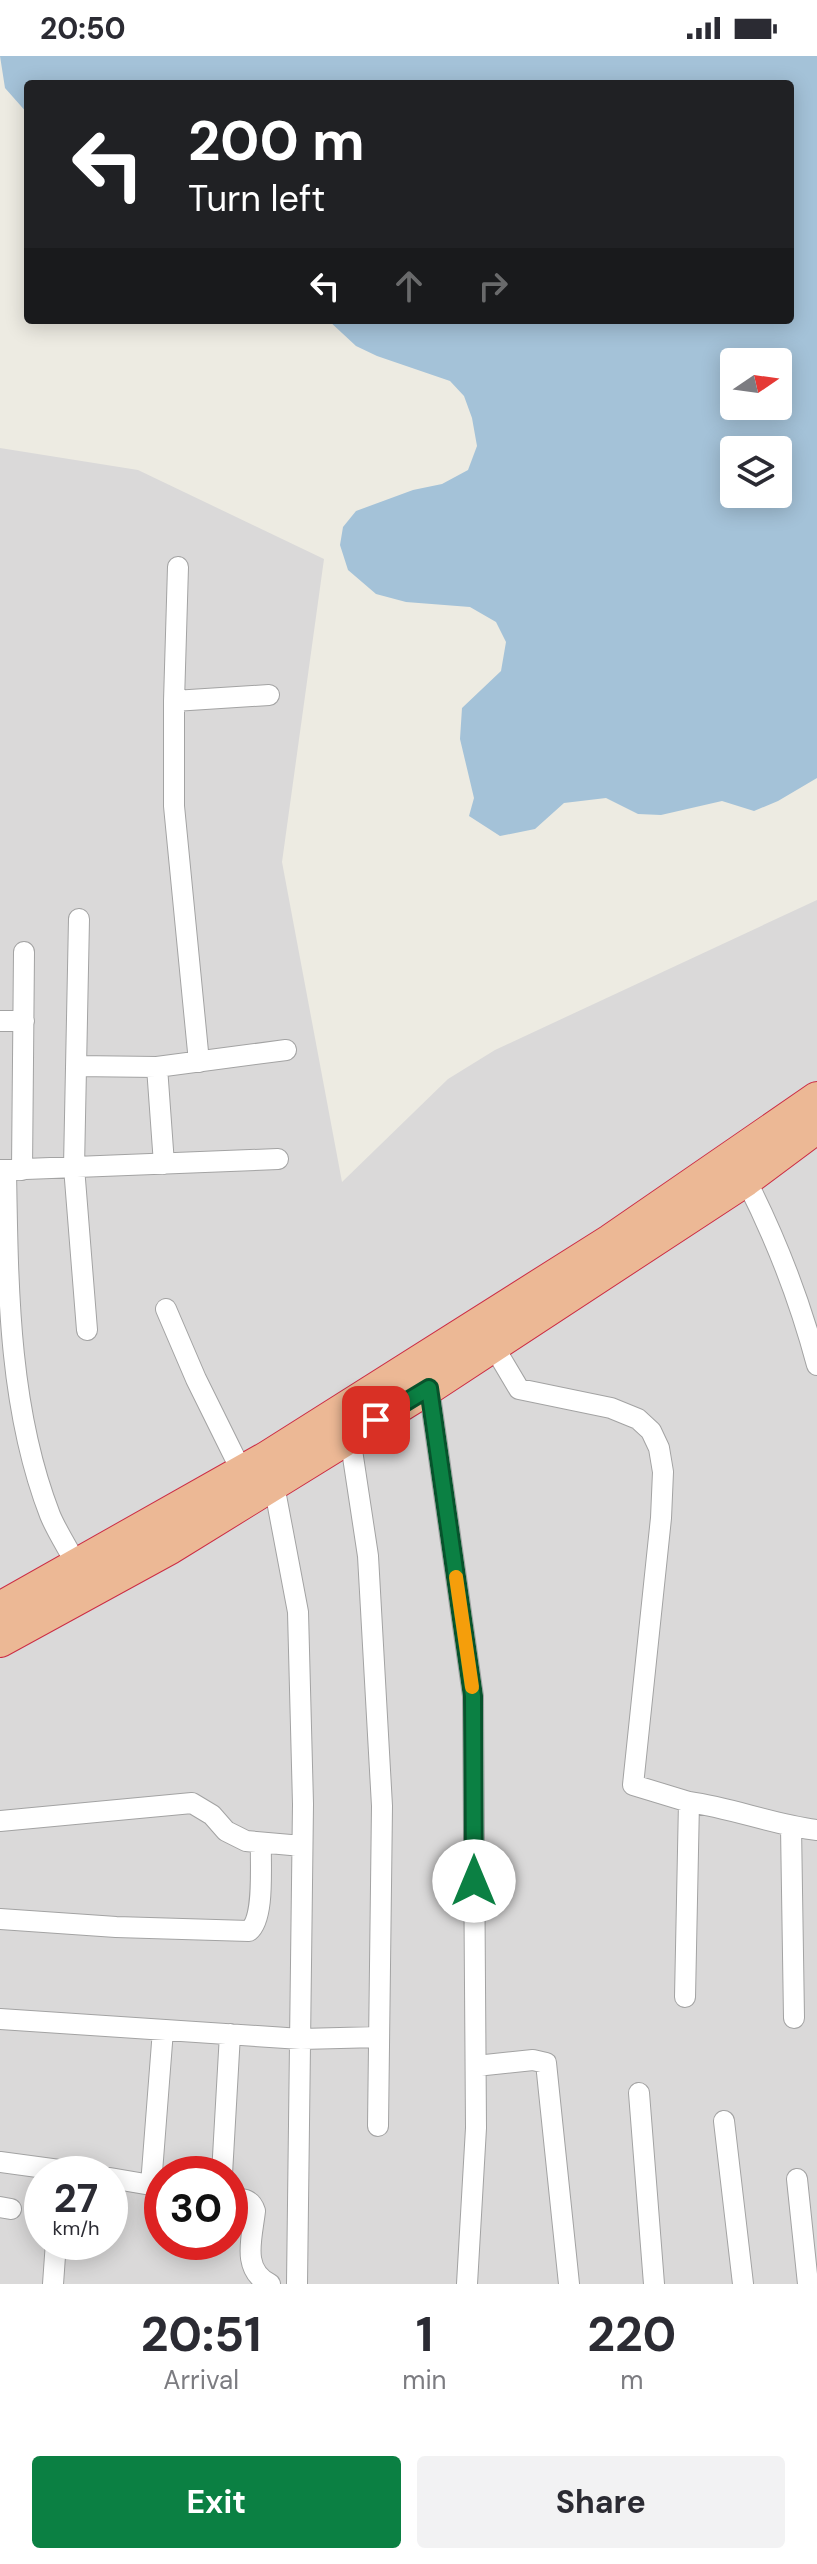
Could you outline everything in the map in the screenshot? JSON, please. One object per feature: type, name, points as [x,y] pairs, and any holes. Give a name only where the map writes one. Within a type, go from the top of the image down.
[{"type":"highway","points":[[0,1641],[74,1577],[611,1240],[817,1098]]},
{"type":"highway","points":[[0,1608],[74,1577],[170,1548],[494,1347],[622,1259],[746,1180],[817,1127]]},
{"type":"street","points":[[178,567],[174,806],[199,1062]]},
{"type":"street","points":[[174,701],[269,695]]},
{"type":"street","points":[[79,919],[74,1167],[87,1330]]},
{"type":"street","points":[[24,952],[24,1021],[9,1170],[12,1331],[22,1415],[37,1477],[74,1577]]},
{"type":"street","points":[[0,1021],[24,1021]]},
{"type":"street","points":[[76,1066],[157,1067],[286,1050]]},
{"type":"street","points":[[157,1067],[164,1164]]},
{"type":"street","points":[[9,1170],[278,1159]]},
{"type":"street","points":[[746,1180],[767,1223],[809,1332],[817,1365]]},
{"type":"street","points":[[166,1309],[242,1472]]},
{"type":"street","points":[[494,1347],[519,1389],[611,1408],[638,1419],[651,1431],[659,1448],[663,1472],[661,1518],[633,1785],[641,1790],[723,1807],[791,1827],[817,1830]]},
{"type":"street","points":[[429,1388],[473,1696],[476,2128],[467,2284]]},
{"type":"street","points":[[350,1437],[368,1556],[382,1806],[378,2126]]},
{"type":"street","points":[[274,1485],[298,1612],[302,1846],[297,2284]]},
{"type":"street","points":[[685,1997],[689,1802]]},
{"type":"street","points":[[0,1821],[192,1803],[212,1815],[226,1831],[246,1841],[302,1846]]},
{"type":"street","points":[[791,1827],[794,2018]]},
{"type":"street","points":[[0,1919],[249,1931],[256,1925],[259,1912],[261,1844]]},
{"type":"street","points":[[0,2019],[301,2039],[379,2037]]},
{"type":"street","points":[[157,2156],[163,2030]]},
{"type":"street","points":[[223,2156],[230,2034]]},
{"type":"street","points":[[476,2066],[533,2060],[546,2063],[569,2284]]},
{"type":"street","points":[[639,2093],[654,2284]]},
{"type":"street","points":[[724,2121],[743,2284]]},
{"type":"street","points":[[0,2162],[24,2166]]},
{"type":"street","points":[[797,2179],[808,2284]]},
{"type":"street","points":[[248,2200],[255,2211],[250,2262],[256,2275],[270,2284]]},
{"type":"street","points":[[53,2284],[55,2260]]},
{"type":"shaded area","points":[[0,448],[138,470],[324,559],[282,862],[342,1182],[448,1079],[495,1050],[817,900],[817,2284],[0,2284]]},
{"type":"water","points":[[0,56],[817,56],[817,778],[754,811],[722,801],[661,815],[638,814],[606,798],[564,803],[535,829],[500,836],[469,816],[474,798],[460,739],[462,708],[501,671],[506,642],[496,622],[470,607],[406,602],[376,594],[348,570],[340,545],[343,527],[356,511],[413,490],[442,484],[468,470],[477,446],[472,418],[464,396],[450,381],[356,346],[332,324],[794,324],[794,80],[24,80],[24,109],[5,88]]},
{"type":"slow traffic","points":[[456,1577],[472,1687]]},
{"type":"route","points":[[376,1420],[429,1388],[473,1696],[474,1881]]}]
